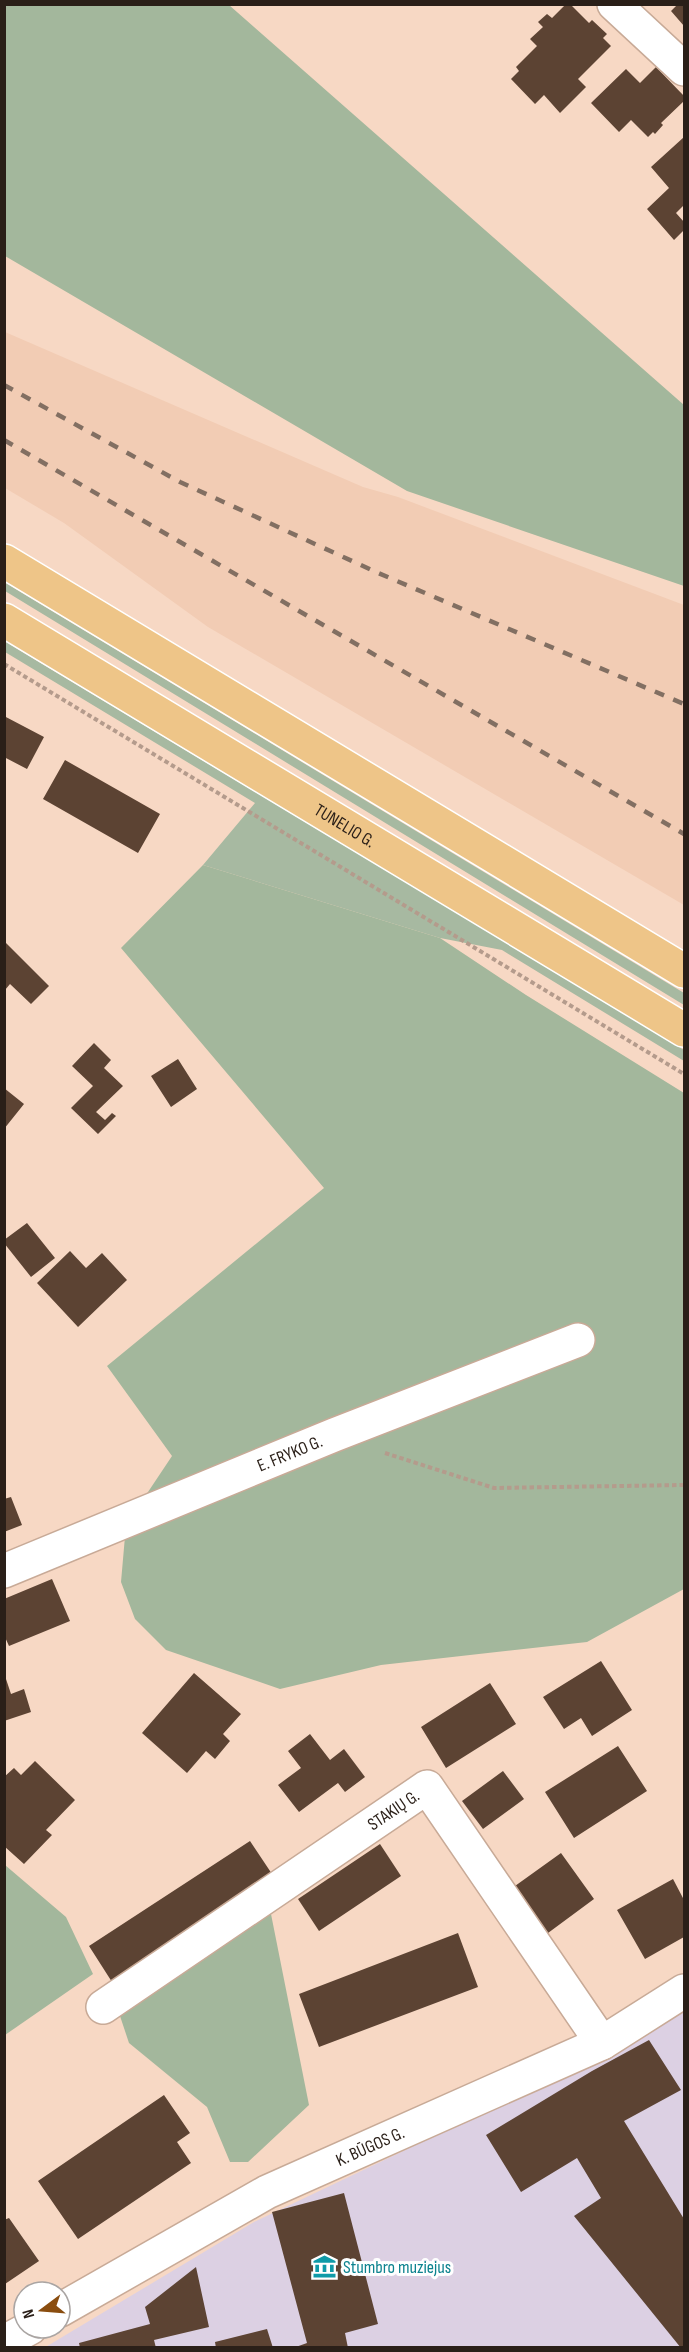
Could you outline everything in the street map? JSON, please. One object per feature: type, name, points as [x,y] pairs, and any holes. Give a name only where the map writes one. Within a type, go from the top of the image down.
[{"type":"main road","points":[[4,561],[684,971]]},
{"type":"main road","name":"TUNELIO G.","points":[[4,620],[684,1030]]},
{"type":"street","points":[[614,4],[684,69]]},
{"type":"street","name":"E. FRYKO G.","points":[[4,1571],[334,1435],[578,1340]]},
{"type":"street","name":"STAKIŲ G.","points":[[103,2007],[427,1787],[602,2043]]},
{"type":"street","name":"K. BŪGOS G.","points":[[72,2303],[267,2192],[602,2043],[684,1991]]},
{"type":"path","points":[[4,664],[684,1074]]},
{"type":"path","points":[[334,1435],[494,1488],[684,1485]]},
{"type":"shaded area","points":[[5,332],[363,487],[398,497],[684,605],[684,905],[208,627],[64,523],[5,488]]},
{"type":"shaded area","points":[[684,2008],[684,2347],[44,2348],[57,2340],[72,2340],[72,2331],[254,2222],[607,2054]]},
{"type":"green space","points":[[5,4],[229,5],[684,405],[684,586],[407,491],[5,256]]},
{"type":"green space","points":[[4,582],[684,993],[684,1005],[5,591]]},
{"type":"green space","points":[[4,641],[684,1050],[684,1061],[502,950],[440,938],[203,865],[255,803],[5,652]]},
{"type":"green space","points":[[203,865],[440,938],[526,995],[684,1093],[684,1589],[587,1642],[381,1665],[280,1689],[166,1650],[135,1619],[121,1582],[126,1525],[172,1456],[107,1366],[324,1188],[121,948]]},
{"type":"green space","points":[[5,1865],[66,1917],[93,1974],[5,2035]]},
{"type":"green space","points":[[270,1909],[309,2105],[248,2162],[230,2162],[207,2107],[129,2043],[117,2007]]},
{"type":"building","points":[[566,4],[570,4],[589,23],[592,20],[607,34],[603,38],[611,46],[578,79],[586,87],[560,113],[544,95],[535,104],[511,79],[519,71],[516,67],[537,46],[530,39],[543,27],[538,22],[547,14],[552,18]]},
{"type":"building","points":[[678,4],[684,4],[684,26],[671,11]]},
{"type":"building","points":[[656,67],[684,96],[684,101],[661,123],[663,125],[655,134],[653,132],[648,137],[631,120],[619,132],[591,103],[626,69],[640,83]]},
{"type":"building","points":[[684,137],[684,205],[676,213],[684,222],[684,230],[674,240],[647,209],[669,188],[651,167]]},
{"type":"building","points":[[4,716],[44,737],[27,769],[4,757]]},
{"type":"building","points":[[65,760],[160,814],[138,853],[43,799]]},
{"type":"building","points":[[5,942],[49,986],[31,1004],[10,984],[5,990]]},
{"type":"building","points":[[94,1043],[111,1060],[104,1068],[123,1086],[96,1112],[105,1120],[112,1113],[116,1116],[98,1134],[71,1108],[93,1086],[72,1066]]},
{"type":"building","points":[[178,1059],[197,1089],[171,1107],[151,1076]]},
{"type":"building","points":[[4,1088],[24,1104],[4,1129]]},
{"type":"building","points":[[27,1223],[55,1258],[31,1277],[4,1243],[4,1240]]},
{"type":"building","points":[[70,1251],[86,1268],[102,1253],[127,1280],[78,1327],[37,1283]]},
{"type":"building","points":[[11,1497],[22,1525],[4,1532],[4,1499]]},
{"type":"building","points":[[52,1579],[70,1621],[9,1646],[4,1635],[4,1599]]},
{"type":"building","points":[[601,1661],[632,1710],[592,1736],[581,1718],[564,1729],[543,1697]]},
{"type":"building","points":[[194,1673],[241,1714],[223,1734],[230,1741],[215,1759],[206,1751],[187,1773],[142,1733]]},
{"type":"building","points":[[5,1676],[11,1694],[24,1689],[31,1712],[4,1721]]},
{"type":"building","points":[[490,1683],[516,1724],[446,1768],[421,1727]]},
{"type":"building","points":[[310,1734],[330,1760],[344,1749],[365,1777],[345,1792],[338,1783],[299,1812],[278,1785],[301,1768],[288,1751]]},
{"type":"building","points":[[618,1746],[647,1791],[574,1838],[545,1792]]},
{"type":"building","points":[[35,1761],[75,1800],[46,1830],[52,1835],[24,1864],[4,1846],[4,1777],[14,1768],[21,1775]]},
{"type":"building","points":[[503,1771],[524,1799],[483,1829],[462,1801]]},
{"type":"building","points":[[250,1841],[274,1877],[112,1982],[89,1946]]},
{"type":"building","points":[[380,1844],[401,1876],[319,1931],[298,1899]]},
{"type":"building","points":[[561,1853],[594,1899],[548,1933],[515,1886]]},
{"type":"building","points":[[673,1879],[684,1900],[684,1937],[645,1959],[617,1910]]},
{"type":"building","points":[[458,1933],[478,1987],[319,2047],[299,1994]]},
{"type":"building","points":[[649,2040],[681,2090],[624,2121],[684,2219],[684,2348],[681,2348],[574,2216],[601,2198],[577,2158],[521,2192],[486,2135],[592,2071]]},
{"type":"building","points":[[164,2095],[190,2133],[177,2142],[191,2163],[78,2239],[38,2181]]},
{"type":"building","points":[[344,2193],[378,2324],[345,2333],[348,2348],[293,2348],[307,2343],[272,2212]]},
{"type":"building","points":[[9,2218],[39,2261],[5,2284],[4,2220]]},
{"type":"building","points":[[196,2267],[209,2327],[154,2340],[156,2348],[80,2348],[79,2343],[150,2324],[145,2307]]},
{"type":"building","points":[[267,2329],[273,2348],[216,2348],[215,2342]]},
{"type":"railway","points":[[4,385],[180,482],[376,572],[684,704]]},
{"type":"railway","points":[[4,440],[684,834]]},
{"type":"place","name":"Stumbro muziejus","points":[[325,2267]]}]
